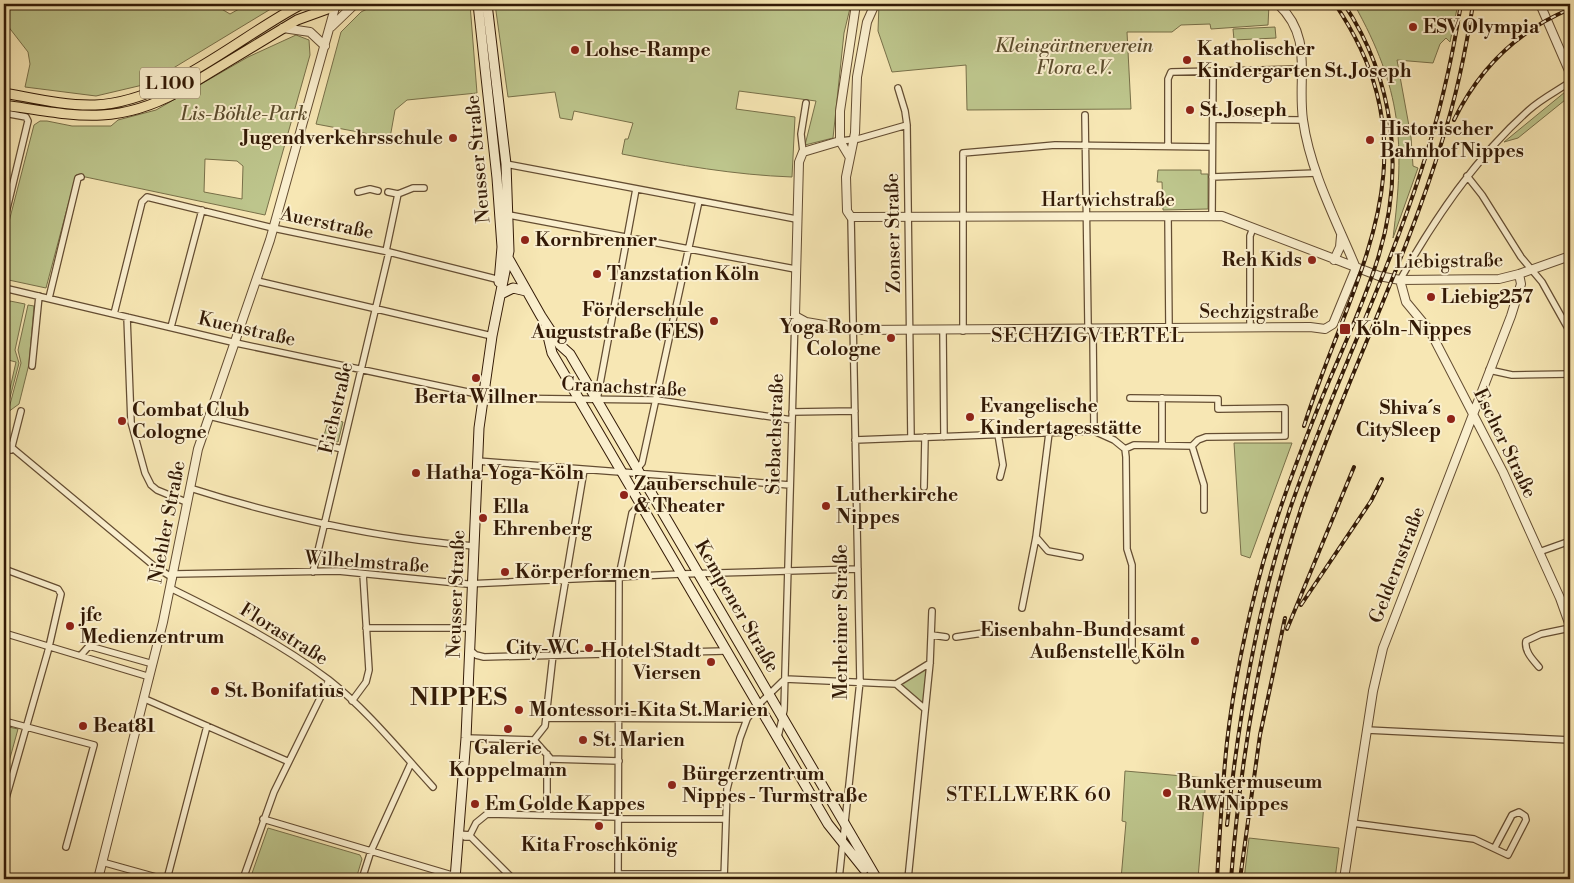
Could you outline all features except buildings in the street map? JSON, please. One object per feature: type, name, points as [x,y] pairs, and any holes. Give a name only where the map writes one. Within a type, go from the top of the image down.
[{"type":"main road","name":"L 100","points":[[4,93],[84,105],[132,99],[160,89],[302,4]]},
{"type":"main road","name":"L 100","points":[[4,105],[72,116],[93,117],[128,113],[159,102],[283,28],[313,13],[337,4]]},
{"type":"main road","name":"Neusser Straße","points":[[478,4],[496,158],[502,247],[501,286],[497,312]]},
{"type":"main road","name":"Neusser Straße","points":[[455,877],[466,738],[478,461],[492,336],[501,286],[508,261],[509,215],[506,164],[487,4]]},
{"type":"main road","points":[[484,54],[494,54]]},
{"type":"main road","points":[[496,158],[506,164]]},
{"type":"main road","name":"Kempener Straße","points":[[502,247],[508,261],[542,316],[567,351],[597,400],[844,826],[877,879]]},
{"type":"main road","points":[[501,286],[524,287]]},
{"type":"main road","name":"Kempener Straße","points":[[542,316],[555,359],[578,399],[828,824],[843,841],[870,879]]},
{"type":"main road","points":[[555,359],[558,354],[567,351]]},
{"type":"street","name":"Niehler Straße","points":[[98,879],[145,699],[173,576],[186,502],[198,450],[257,281],[337,4]]},
{"type":"street","points":[[330,28],[355,4]]},
{"type":"street","points":[[849,156],[840,141],[841,102],[856,4]]},
{"type":"street","name":"Merheimer Straße","points":[[839,879],[860,681],[851,217],[847,211],[849,156],[853,139],[857,77],[865,31],[875,4]]},
{"type":"street","points":[[1278,4],[1292,18],[1299,32],[1303,120],[1317,173],[1356,268]]},
{"type":"street","points":[[1540,4],[1570,73]]},
{"type":"street","points":[[283,28],[310,32],[325,46]]},
{"type":"street","points":[[852,28],[865,31]]},
{"type":"street","points":[[1168,146],[1169,75],[1172,72],[1301,69]]},
{"type":"street","points":[[1212,216],[1213,71]]},
{"type":"street","points":[[1400,280],[1468,176],[1491,147],[1530,109],[1570,82]]},
{"type":"street","name":"Zonser Straße","points":[[898,88],[905,111],[906,125],[909,218],[911,438]]},
{"type":"street","name":"Siebachstraße","points":[[778,737],[783,718],[795,316],[796,219],[799,162],[803,152],[801,134],[806,103]]},
{"type":"street","points":[[4,113],[26,117],[28,121],[4,220]]},
{"type":"street","points":[[1085,115],[1088,324],[1093,336],[1094,431]]},
{"type":"street","points":[[1213,119],[1303,120]]},
{"type":"street","points":[[803,152],[906,125]]},
{"type":"street","points":[[963,331],[961,155],[964,152],[1085,145],[1212,147]]},
{"type":"street","points":[[506,164],[796,219]]},
{"type":"street","points":[[1212,176],[1317,173]]},
{"type":"street","points":[[1468,176],[1521,257],[1534,270],[1570,332]]},
{"type":"street","points":[[49,298],[78,178],[81,177]]},
{"type":"street","points":[[388,192],[398,194],[413,188],[424,188]]},
{"type":"street","points":[[358,192],[370,189],[378,191]]},
{"type":"street","points":[[597,400],[636,189]]},
{"type":"street","name":"Eichstraße","points":[[313,572],[375,310],[398,194]]},
{"type":"street","name":"Auerstraße","points":[[114,314],[142,202],[147,197],[273,228],[387,251],[501,286]]},
{"type":"street","points":[[639,472],[657,400],[699,201]]},
{"type":"street","points":[[171,327],[202,210]]},
{"type":"street","points":[[509,215],[795,269]]},
{"type":"street","points":[[1168,216],[1169,328]]},
{"type":"street","name":"Hartwichstraße","points":[[851,217],[1222,216],[1356,268]]},
{"type":"street","points":[[1250,328],[1250,236],[1253,228]]},
{"type":"street","points":[[1334,260],[1340,247],[1341,233]]},
{"type":"street","name":"Liebigstraße","points":[[1356,268],[1387,279],[1472,280],[1519,274],[1570,256]]},
{"type":"street","name":"Sechzigstraße","points":[[795,316],[806,322],[853,330],[1330,328],[1356,268]]},
{"type":"street","name":"Geldernstraße","points":[[1344,879],[1367,730],[1383,648],[1516,300],[1521,284],[1519,274]]},
{"type":"street","name":"Escher Straße","points":[[1400,280],[1406,302],[1430,332],[1473,413],[1539,552],[1570,627]]},
{"type":"street","points":[[257,281],[492,336]]},
{"type":"street","name":"Kuenstraße","points":[[4,288],[236,343],[361,368],[484,396]]},
{"type":"street","points":[[32,366],[39,296]]},
{"type":"street","points":[[127,317],[132,422],[145,473],[151,485],[157,490],[186,502]]},
{"type":"street","points":[[943,331],[944,436]]},
{"type":"street","points":[[1489,370],[1512,375],[1570,374]]},
{"type":"street","name":"Cranachstraße","points":[[484,396],[496,398],[657,400],[792,420]]},
{"type":"street","points":[[1125,449],[1134,445],[1192,446],[1198,440],[1206,437],[1285,436],[1285,408],[1218,409],[1218,399],[1130,398]]},
{"type":"street","points":[[1162,398],[1162,444]]},
{"type":"street","points":[[21,411],[6,446],[154,566],[173,576]]},
{"type":"street","points":[[792,412],[855,411]]},
{"type":"street","points":[[209,416],[342,449]]},
{"type":"street","points":[[855,440],[1094,431],[1114,440],[1125,449],[1127,548],[1132,565],[1132,651],[1136,660]]},
{"type":"street","points":[[1022,608],[1036,537],[1049,433]]},
{"type":"street","points":[[998,434],[1003,465],[1000,477]]},
{"type":"street","points":[[924,487],[925,437]]},
{"type":"street","points":[[1192,446],[1204,485],[1204,510]]},
{"type":"street","points":[[478,461],[790,485]]},
{"type":"street","points":[[534,740],[545,726],[553,655],[584,470]]},
{"type":"street","points":[[190,488],[255,508],[358,532],[474,546]]},
{"type":"street","points":[[640,504],[632,513],[619,576],[618,877],[724,876],[727,789],[732,766],[747,719],[768,694],[784,679],[896,684],[930,663]]},
{"type":"street","points":[[1036,537],[1048,551],[1080,558]]},
{"type":"street","points":[[1539,552],[1570,540]]},
{"type":"street","points":[[4,569],[60,592],[48,645],[4,805]]},
{"type":"street","name":"Wilhelmstraße","points":[[173,576],[338,571],[472,583],[697,573],[858,569]]},
{"type":"street","points":[[352,701],[368,677],[363,574]]},
{"type":"street","name":"Florastraße","points":[[170,588],[252,630],[329,680],[352,701],[432,787]]},
{"type":"street","points":[[908,879],[930,663],[932,611]]},
{"type":"street","points":[[1539,667],[1532,659],[1525,645],[1526,641],[1541,634],[1570,627]]},
{"type":"street","points":[[366,628],[471,628]]},
{"type":"street","points":[[4,633],[150,677]]},
{"type":"street","points":[[956,637],[983,634]]},
{"type":"street","points":[[932,636],[946,636]]},
{"type":"street","points":[[81,655],[89,646],[153,664]]},
{"type":"street","points":[[470,650],[476,655],[484,657],[726,651]]},
{"type":"street","points":[[243,879],[263,819],[287,761],[329,680]]},
{"type":"street","points":[[896,684],[925,710]]},
{"type":"street","points":[[145,699],[287,761]]},
{"type":"street","points":[[546,718],[747,719]]},
{"type":"street","points":[[4,721],[94,745],[66,847]]},
{"type":"street","points":[[167,879],[207,726]]},
{"type":"street","points":[[1367,730],[1570,740]]},
{"type":"street","points":[[466,738],[534,740],[551,759],[619,761]]},
{"type":"street","points":[[547,754],[547,815]]},
{"type":"street","points":[[362,879],[371,851],[411,763]]},
{"type":"street","points":[[1352,823],[1474,839],[1495,847],[1508,855],[1526,820],[1525,816],[1519,812],[1512,815],[1495,847]]},
{"type":"street","points":[[471,836],[476,823],[487,814],[726,819]]},
{"type":"street","points":[[263,819],[455,877]]},
{"type":"street","points":[[458,835],[471,836],[513,879]]},
{"type":"street","points":[[102,862],[163,879]]},
{"type":"green space","points":[[4,4],[213,4],[230,14],[248,4],[279,4],[147,84],[96,96],[25,87],[30,64],[28,52],[4,21]]},
{"type":"green space","points":[[377,4],[470,4],[477,93],[407,100],[395,110],[390,138],[316,124],[341,32],[361,12]]},
{"type":"green space","points":[[495,4],[851,4],[844,33],[833,138],[805,145],[816,101],[739,91],[736,109],[795,117],[792,177],[707,169],[622,154],[625,139],[628,139],[633,123],[574,111],[572,120],[560,118],[555,92],[508,97]]},
{"type":"green space","name":"Kleingärtnerverein Flora e.V.","points":[[879,4],[1269,5],[1268,25],[1211,29],[1210,24],[1181,25],[1172,32],[1127,32],[1131,109],[967,110],[966,65],[892,72],[878,31]]},
{"type":"green space","points":[[1354,4],[1458,4],[1450,42],[1446,38],[1440,44],[1433,63],[1397,60],[1411,137],[1413,166],[1418,168],[1393,238],[1399,173],[1399,144],[1396,117],[1391,91],[1382,63]]},
{"type":"green space","points":[[1275,27],[1276,38],[1234,40],[1233,29]]},
{"type":"green space","name":"Lis-Böhle-Park","points":[[296,35],[309,40],[310,55],[265,215],[76,175],[46,288],[4,279],[4,241],[34,125],[40,121],[47,121],[72,126],[111,126],[118,120],[156,110],[248,57]],"holes":[[[205,159],[237,161],[243,166],[242,199],[204,192]]]},
{"type":"green space","points":[[1568,91],[1570,96],[1518,138],[1504,142],[1565,92]]},
{"type":"green space","points":[[1158,170],[1201,170],[1201,174],[1208,174],[1208,209],[1163,210],[1162,182],[1157,182]]},
{"type":"green space","points":[[10,301],[25,304],[15,350],[19,363],[4,415],[16,362],[4,359],[4,327]]},
{"type":"green space","points":[[28,305],[34,306],[29,364],[19,404],[8,412],[21,363],[18,350]]},
{"type":"green space","points":[[329,418],[343,422],[338,442],[323,439]]},
{"type":"green space","points":[[1234,443],[1292,443],[1250,558],[1241,555]]},
{"type":"green space","points":[[927,668],[923,705],[900,684]]},
{"type":"green space","points":[[4,726],[18,729],[4,780]]},
{"type":"green space","points":[[1125,771],[1206,778],[1198,879],[1121,879],[1126,822],[1122,821]]},
{"type":"green space","points":[[268,828],[360,855],[362,859],[356,879],[250,879]]},
{"type":"green space","points":[[1249,838],[1339,848],[1335,879],[1244,879]]},
{"type":"railway","points":[[1304,426],[1363,267],[1377,216],[1384,166],[1381,114],[1366,60],[1335,4]]},
{"type":"railway","points":[[1217,879],[1224,776],[1233,696],[1257,585],[1293,471],[1373,274],[1386,225],[1391,192],[1393,159],[1384,95],[1375,64],[1361,33],[1344,4]]},
{"type":"railway","points":[[1227,825],[1250,665],[1278,548],[1305,466],[1390,256],[1421,171],[1434,130],[1461,4]]},
{"type":"railway","points":[[1231,879],[1247,738],[1275,597],[1302,506],[1319,460],[1428,185],[1457,88],[1473,4]]},
{"type":"railway","points":[[1454,120],[1475,84],[1502,54],[1533,28],[1570,9]]},
{"type":"railway","points":[[1287,629],[1354,467]]},
{"type":"railway","points":[[1301,605],[1371,501],[1382,479]]},
{"type":"railway","points":[[1240,879],[1260,735],[1285,618]]},
{"type":"place","name":"ESV Olympia","points":[[1413,27]]},
{"type":"place","name":"Lohse-Rampe","points":[[575,50]]},
{"type":"place","name":"Katholischer Kindergarten St. Joseph","points":[[1187,60]]},
{"type":"place","name":"St. Joseph","points":[[1190,110]]},
{"type":"place","name":"Jugendverkehrsschule","points":[[453,138]]},
{"type":"place","name":"Historischer Bahnhof Nippes","points":[[1370,140]]},
{"type":"place","name":"Kornbrenner","points":[[525,240]]},
{"type":"place","name":"Reh Kids","points":[[1312,260]]},
{"type":"place","name":"Tanzstation Köln","points":[[597,274]]},
{"type":"place","name":"Liebig257","points":[[1431,297]]},
{"type":"place","name":"Förderschule Auguststraße (FES)","points":[[714,321]]},
{"type":"place","name":"Köln-Nippes","points":[[1345,329]]},
{"type":"place","name":"Yoga Room Cologne","points":[[891,338]]},
{"type":"place","name":"Berta Willner","points":[[476,378]]},
{"type":"place","name":"Evangelische Kindertagesstätte","points":[[970,417]]},
{"type":"place","name":"Shiva´s CitySleep","points":[[1451,419]]},
{"type":"place","name":"Combat Club Cologne","points":[[122,421]]},
{"type":"place","name":"Hatha-Yoga-Köln","points":[[416,473]]},
{"type":"place","name":"Zauberschule & Theater","points":[[624,495]]},
{"type":"place","name":"Lutherkirche Nippes","points":[[826,506]]},
{"type":"place","name":"Ella Ehrenberg","points":[[483,518]]},
{"type":"place","name":"Körperformen","points":[[505,572]]},
{"type":"place","name":"jfc Medienzentrum","points":[[70,626]]},
{"type":"place","name":"Eisenbahn-Bundesamt Außenstelle Köln","points":[[1195,641]]},
{"type":"place","name":"City-WC","points":[[589,648]]},
{"type":"place","name":"Hotel Stadt Viersen","points":[[711,662]]},
{"type":"place","name":"St. Bonifatius","points":[[215,691]]},
{"type":"place","name":"Montessori-Kita St.Marien","points":[[519,710]]},
{"type":"place","name":"Beat81","points":[[83,726]]},
{"type":"place","name":"Galerie Koppelmann","points":[[508,729]]},
{"type":"place","name":"St. Marien","points":[[583,740]]},
{"type":"place","name":"Bürgerzentrum Nippes - Turmstraße","points":[[672,785]]},
{"type":"place","name":"Bunkermuseum RAW Nippes","points":[[1167,793]]},
{"type":"place","name":"Em Golde Kappes","points":[[475,804]]},
{"type":"place","name":"Kita Froschkönig","points":[[599,826]]},
{"type":"district","name":"SECHZIGVIERTEL","points":[[1088,336]]},
{"type":"district","name":"NIPPES","points":[[459,698]]},
{"type":"district","name":"STELLWERK 60","points":[[1029,795]]}]
